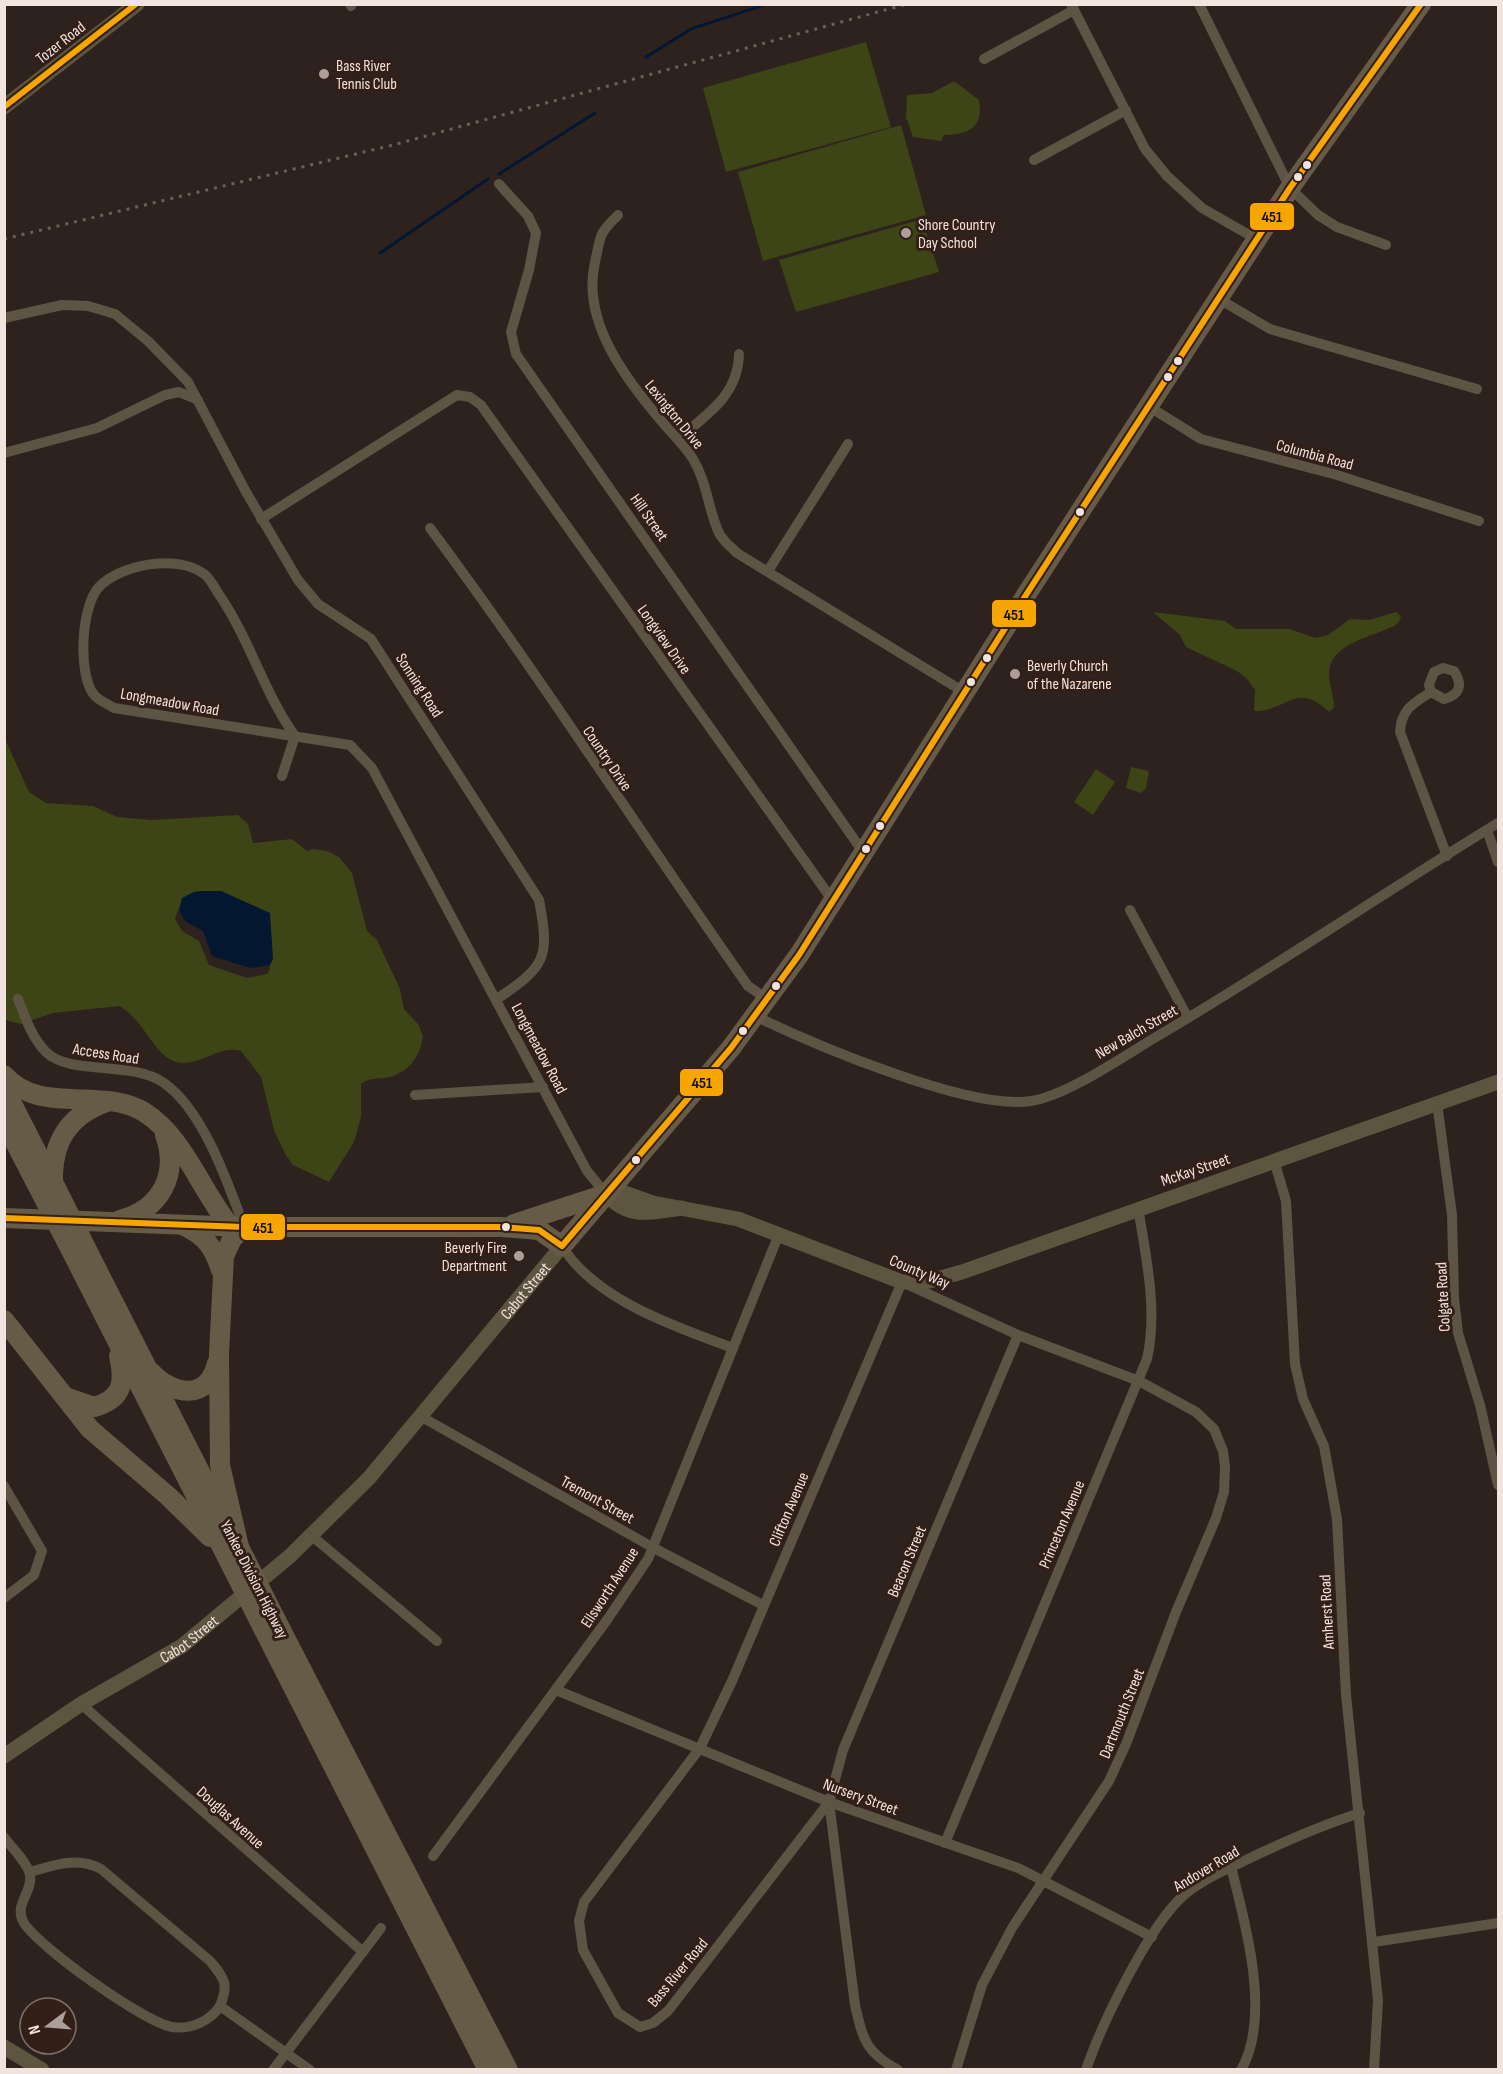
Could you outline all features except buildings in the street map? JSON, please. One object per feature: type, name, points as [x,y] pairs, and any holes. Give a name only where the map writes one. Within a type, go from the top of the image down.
[{"type":"highway","name":"Cabot Street","points":[[562,1246],[767,999],[1290,188],[1421,4]]},
{"type":"highway","points":[[4,1075],[22,1090],[43,1097],[106,1102],[131,1106],[144,1113],[164,1130],[237,1227]]},
{"type":"highway","name":"Yankee Division Highway","points":[[4,1088],[44,1182],[84,1260],[146,1367],[233,1552],[488,2070]]},
{"type":"highway","points":[[44,1182],[63,1131],[81,1114],[106,1102]]},
{"type":"highway","name":"Yankee Division Highway","points":[[4,1121],[11,1139],[44,1182]]},
{"type":"highway","points":[[111,1223],[141,1212],[160,1196],[168,1178],[171,1157],[164,1130]]},
{"type":"highway","points":[[501,1227],[606,1194]]},
{"type":"highway","points":[[4,1230],[14,1219],[237,1227],[501,1227],[539,1230],[562,1246]]},
{"type":"highway","points":[[182,1225],[205,1237],[213,1247],[221,1271]]},
{"type":"highway","points":[[233,1552],[221,1472],[219,1354],[221,1271],[237,1227]]},
{"type":"highway","name":"Yankee Division Highway","points":[[84,1260],[111,1330],[233,1552]]},
{"type":"highway","points":[[4,1320],[99,1439],[233,1552]]},
{"type":"highway","points":[[65,1397],[94,1407],[112,1400],[118,1392],[122,1372],[111,1330]]},
{"type":"highway","points":[[146,1367],[166,1385],[185,1391],[194,1390],[210,1380],[219,1354]]},
{"type":"highway","name":"Yankee Division Highway","points":[[270,1625],[508,2070]]},
{"type":"main road","name":"Tozer Road","points":[[4,107],[137,4]]},
{"type":"main road","name":"McKay Street","points":[[902,1282],[943,1278],[1498,1082]]},
{"type":"main road","name":"County Way","points":[[606,1194],[617,1206],[628,1211],[682,1208],[729,1216],[902,1282]]},
{"type":"main road","name":"Cabot Street","points":[[4,1756],[81,1704],[194,1637],[312,1536],[355,1494],[562,1246]]},
{"type":"main road","points":[[4,2047],[42,2070]]},
{"type":"street","points":[[1198,4],[1290,188],[1318,214],[1337,227],[1386,245]]},
{"type":"street","points":[[984,59],[1072,7],[1145,149],[1167,176],[1202,208],[1258,240]]},
{"type":"street","points":[[1034,160],[1126,110]]},
{"type":"street","name":"Hill Street","points":[[499,184],[528,216],[536,233],[529,270],[511,332],[516,354],[863,852]]},
{"type":"street","name":"Lexington Drive","points":[[618,214],[602,231],[590,281],[594,307],[608,344],[630,381],[679,438],[694,460],[708,494],[719,534],[737,553],[964,692]]},
{"type":"street","points":[[1219,299],[1270,329],[1477,389]]},
{"type":"street","name":"Sonning Road","points":[[4,318],[62,305],[88,306],[115,315],[148,340],[188,382],[261,519],[298,580],[318,604],[372,639],[539,900],[545,929],[544,953],[536,969],[497,999]]},
{"type":"street","points":[[679,438],[717,407],[739,372],[740,354]]},
{"type":"street","points":[[4,453],[97,428],[165,395],[179,392],[198,400]]},
{"type":"street","name":"Longview Drive","points":[[261,519],[457,395],[470,398],[481,405],[832,901]]},
{"type":"street","name":"Columbia Road","points":[[1148,406],[1201,439],[1337,475],[1479,520]]},
{"type":"street","points":[[768,570],[848,444]]},
{"type":"street","name":"Country Drive","points":[[430,528],[483,600],[654,854],[748,986],[767,999]]},
{"type":"street","name":"Longmeadow Road","points":[[295,736],[280,716],[229,608],[206,575],[185,563],[158,562],[124,572],[99,587],[88,613],[82,643],[86,673],[94,695],[114,708],[350,745],[372,768],[587,1171],[606,1194]]},
{"type":"street","points":[[1431,692],[1405,710],[1400,732],[1447,856]]},
{"type":"street","points":[[282,776],[295,736]]},
{"type":"street","name":"New Balch Street","points":[[755,1016],[859,1060],[940,1088],[988,1100],[1016,1102],[1047,1097],[1188,1018],[1498,823]]},
{"type":"street","points":[[1487,830],[1498,862]]},
{"type":"street","points":[[1130,910],[1188,1018]]},
{"type":"street","name":"Access Road","points":[[18,999],[38,1041],[55,1059],[72,1064],[143,1073],[172,1090],[198,1124],[226,1181],[237,1227]]},
{"type":"street","points":[[415,1095],[543,1087]]},
{"type":"street","name":"Colgate Road","points":[[1437,1103],[1452,1215],[1456,1260],[1454,1298],[1458,1333],[1480,1405],[1498,1485]]},
{"type":"street","name":"Amherst Road","points":[[1274,1160],[1286,1201],[1295,1364],[1303,1399],[1324,1446],[1333,1490],[1346,1695],[1374,1942],[1378,2000],[1374,2070]]},
{"type":"street","name":"Princeton Avenue","points":[[945,1843],[1007,1689],[1139,1381],[1152,1339],[1138,1208]]},
{"type":"street","name":"Ellsworth Avenue","points":[[433,1856],[556,1690],[648,1559],[779,1234]]},
{"type":"street","points":[[562,1246],[573,1263],[626,1302],[673,1326],[733,1348]]},
{"type":"street","name":"County Way","points":[[902,1282],[1018,1335],[1139,1381]]},
{"type":"street","name":"Clifton Avenue","points":[[700,1748],[764,1605],[902,1282]]},
{"type":"street","name":"Beacon Street","points":[[829,1802],[843,1750],[1018,1335]]},
{"type":"street","name":"Dartmouth Street","points":[[956,2070],[982,1985],[1011,1928],[1109,1781],[1118,1763],[1216,1518],[1224,1492],[1223,1451],[1214,1429],[1196,1412],[1139,1381]]},
{"type":"street","name":"Tremont Street","points":[[420,1416],[652,1547],[764,1605]]},
{"type":"street","points":[[4,1486],[42,1551],[34,1575],[4,1598]]},
{"type":"street","points":[[312,1536],[437,1641]]},
{"type":"street","name":"Nursery Street","points":[[556,1690],[829,1802],[1018,1868],[1152,1937]]},
{"type":"street","name":"Douglas Avenue","points":[[81,1704],[363,1952]]},
{"type":"street","name":"Bass River Road","points":[[700,1748],[584,1902],[579,1921],[583,1950],[618,2013],[632,2024],[640,2026],[653,2023],[668,2011],[829,1802]]},
{"type":"street","points":[[829,1802],[855,2005],[862,2036],[868,2050],[898,2070]]},
{"type":"street","name":"Andover Road","points":[[1086,2070],[1116,1999],[1171,1907],[1185,1894],[1231,1868],[1311,1829],[1360,1813]]},
{"type":"street","points":[[4,1837],[30,1872],[30,1881],[21,1905],[24,1922],[56,1955],[108,1993],[159,2023],[172,2027],[200,2023],[212,2017],[220,2006],[226,1990],[223,1976],[210,1961],[101,1869],[92,1864],[69,1862],[30,1872]]},
{"type":"street","points":[[1231,1868],[1247,1941],[1255,2006],[1251,2040],[1241,2070]]},
{"type":"street","points":[[1374,1942],[1498,1923]]},
{"type":"street","points":[[273,2070],[381,1928]]},
{"type":"street","points":[[220,2006],[310,2070]]},
{"type":"green space","points":[[866,42],[891,127],[726,172],[703,88]]},
{"type":"green space","points":[[954,81],[979,100],[977,123],[967,131],[944,135],[941,141],[913,137],[906,117],[907,95],[932,93]]},
{"type":"green space","points":[[901,125],[926,215],[763,261],[738,172]]},
{"type":"green space","points":[[922,219],[939,272],[796,312],[779,260]]},
{"type":"green space","points":[[1153,612],[1225,621],[1236,629],[1290,629],[1315,638],[1328,635],[1350,619],[1370,620],[1396,612],[1401,616],[1399,622],[1394,626],[1353,643],[1336,655],[1329,674],[1334,708],[1329,712],[1308,698],[1299,698],[1265,710],[1254,711],[1255,690],[1247,679],[1237,671],[1186,647],[1180,635]]},
{"type":"green space","points":[[4,737],[29,792],[46,803],[93,806],[117,817],[151,820],[238,815],[248,824],[253,843],[292,839],[307,851],[314,849],[327,851],[339,857],[352,873],[367,931],[377,940],[400,989],[404,1009],[418,1024],[423,1036],[419,1051],[406,1069],[392,1076],[369,1080],[361,1084],[361,1117],[354,1142],[329,1182],[293,1165],[285,1154],[274,1130],[261,1077],[241,1051],[225,1051],[192,1062],[176,1062],[161,1052],[135,1019],[119,1006],[53,1013],[21,1024],[5,1020]],"holes":[[[191,901],[269,929],[270,969],[267,974],[247,978],[209,965],[199,941],[182,931],[175,919],[179,908]]]},
{"type":"green space","points":[[1131,767],[1149,771],[1146,788],[1141,793],[1126,788]]},
{"type":"green space","points":[[1096,769],[1115,782],[1093,815],[1074,802]]},
{"type":"water","points":[[201,891],[221,891],[270,913],[273,959],[270,965],[250,968],[212,956],[203,931],[185,921],[179,910],[182,898]]},
{"type":"waterway","points":[[646,57],[691,29],[767,4]]},
{"type":"waterway","points":[[499,174],[595,113]]},
{"type":"waterway","points":[[380,253],[488,179]]},
{"type":"railway","points":[[4,239],[393,145],[907,4]]},
{"type":"transit line","name":"451","points":[[4,107],[136,4]]},
{"type":"transit line","name":"451","points":[[4,1218],[244,1227],[501,1227],[539,1230],[562,1246],[731,1048],[799,955],[1026,595],[1290,188],[1421,4]]},
{"type":"place","name":"Bass River Tennis Club","points":[[324,74]]},
{"type":"place","name":"Shore Country Day School","points":[[906,233]]},
{"type":"place","name":"Beverly Church of the Nazarene","points":[[1015,674]]},
{"type":"place","name":"Beverly Fire Department","points":[[519,1256]]}]
